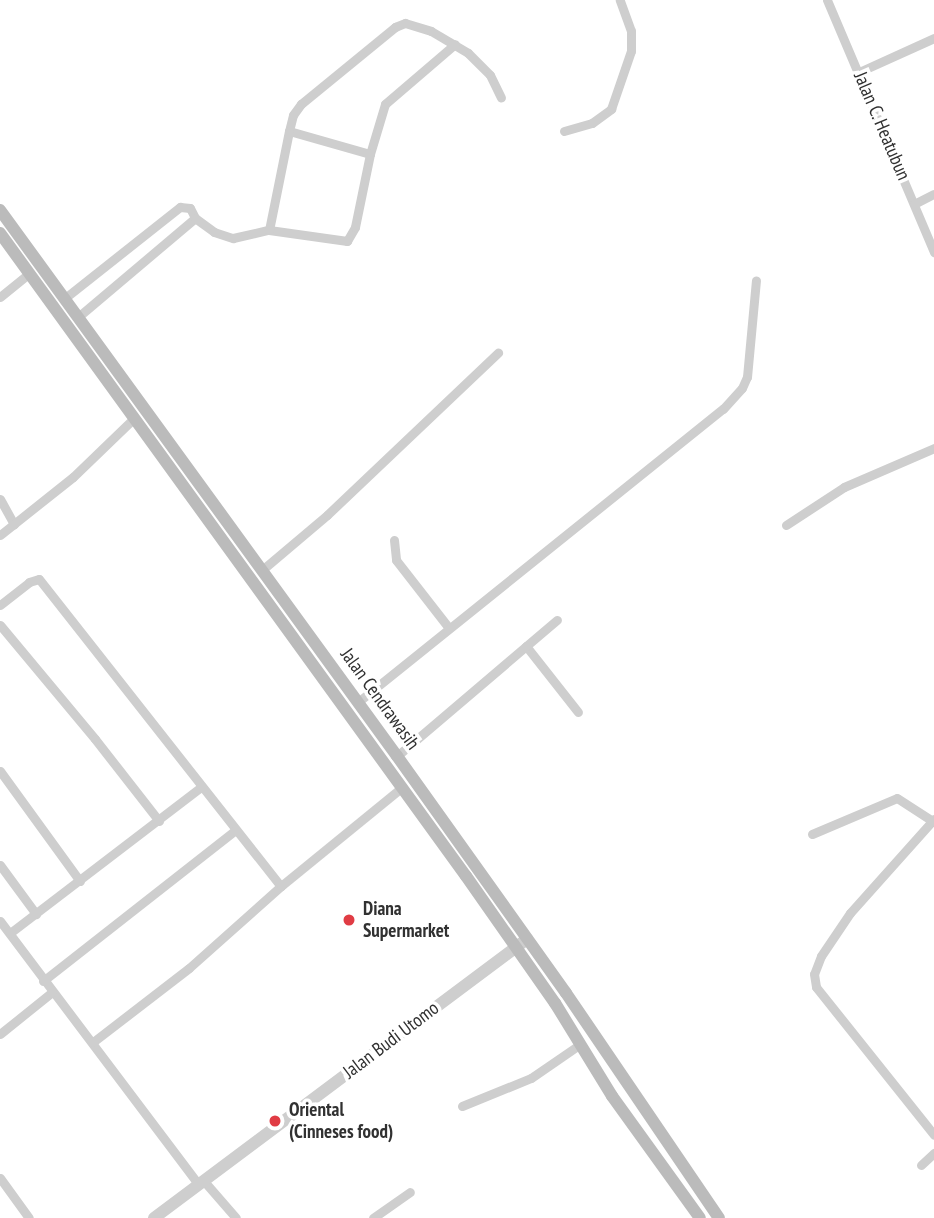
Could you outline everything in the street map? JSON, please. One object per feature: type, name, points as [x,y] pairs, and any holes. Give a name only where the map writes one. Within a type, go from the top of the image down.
[{"type":"main road","name":"Jalan Cendrawasih","points":[[0,210],[358,702],[527,939],[719,1218]]},
{"type":"main road","name":"Jalan Cendrawasih","points":[[0,233],[312,660],[555,1003],[611,1096],[700,1218]]},
{"type":"street","points":[[564,131],[592,123],[611,109],[631,51],[631,31],[620,0]]},
{"type":"street","name":"Jalan C. Heatubun","points":[[827,0],[934,252]]},
{"type":"street","points":[[269,230],[296,109],[400,24],[418,26],[455,44],[485,69],[501,98]]},
{"type":"street","points":[[859,72],[934,38]]},
{"type":"street","points":[[65,298],[180,207],[190,208],[195,218],[214,232],[233,238],[269,230],[330,241],[349,240],[355,227],[370,154],[385,104],[455,44]]},
{"type":"street","points":[[289,131],[370,154]]},
{"type":"street","points":[[914,204],[934,194]]},
{"type":"street","points":[[78,317],[195,218]]},
{"type":"street","points":[[0,297],[30,273]]},
{"type":"street","points":[[358,702],[723,409],[742,388],[747,377],[756,280]]},
{"type":"street","points":[[262,570],[327,515],[498,353]]},
{"type":"street","points":[[0,535],[73,477],[134,418]]},
{"type":"street","points":[[786,525],[845,487],[934,448]]},
{"type":"street","points":[[0,499],[14,524]]},
{"type":"street","points":[[394,540],[396,560],[449,628]]},
{"type":"street","points":[[0,605],[29,582],[39,579],[234,831],[281,886]]},
{"type":"street","points":[[397,757],[557,620]]},
{"type":"street","points":[[0,625],[95,738],[159,821]]},
{"type":"street","points":[[526,646],[578,712]]},
{"type":"street","points":[[0,771],[80,881]]},
{"type":"street","points":[[10,933],[201,787]]},
{"type":"street","points":[[93,1042],[189,968],[281,886],[401,788]]},
{"type":"street","points":[[811,834],[897,798],[934,820],[850,914],[825,949],[814,974],[816,987],[934,1135]]},
{"type":"street","points":[[43,981],[234,831]]},
{"type":"street","points":[[0,865],[36,914]]},
{"type":"street","points":[[0,921],[43,981],[200,1182],[236,1218]]},
{"type":"street","name":"Jalan Budi Utomo","points":[[154,1218],[527,939]]},
{"type":"street","points":[[0,1034],[52,992]]},
{"type":"street","points":[[462,1106],[531,1078],[579,1045]]},
{"type":"street","points":[[921,1165],[934,1153]]},
{"type":"street","points":[[0,1178],[29,1218]]},
{"type":"street","points":[[373,1218],[410,1192]]},
{"type":"place","name":"Diana Supermarket","points":[[349,920]]},
{"type":"place","name":"Oriental (Cinneses food)","points":[[275,1121]]}]
